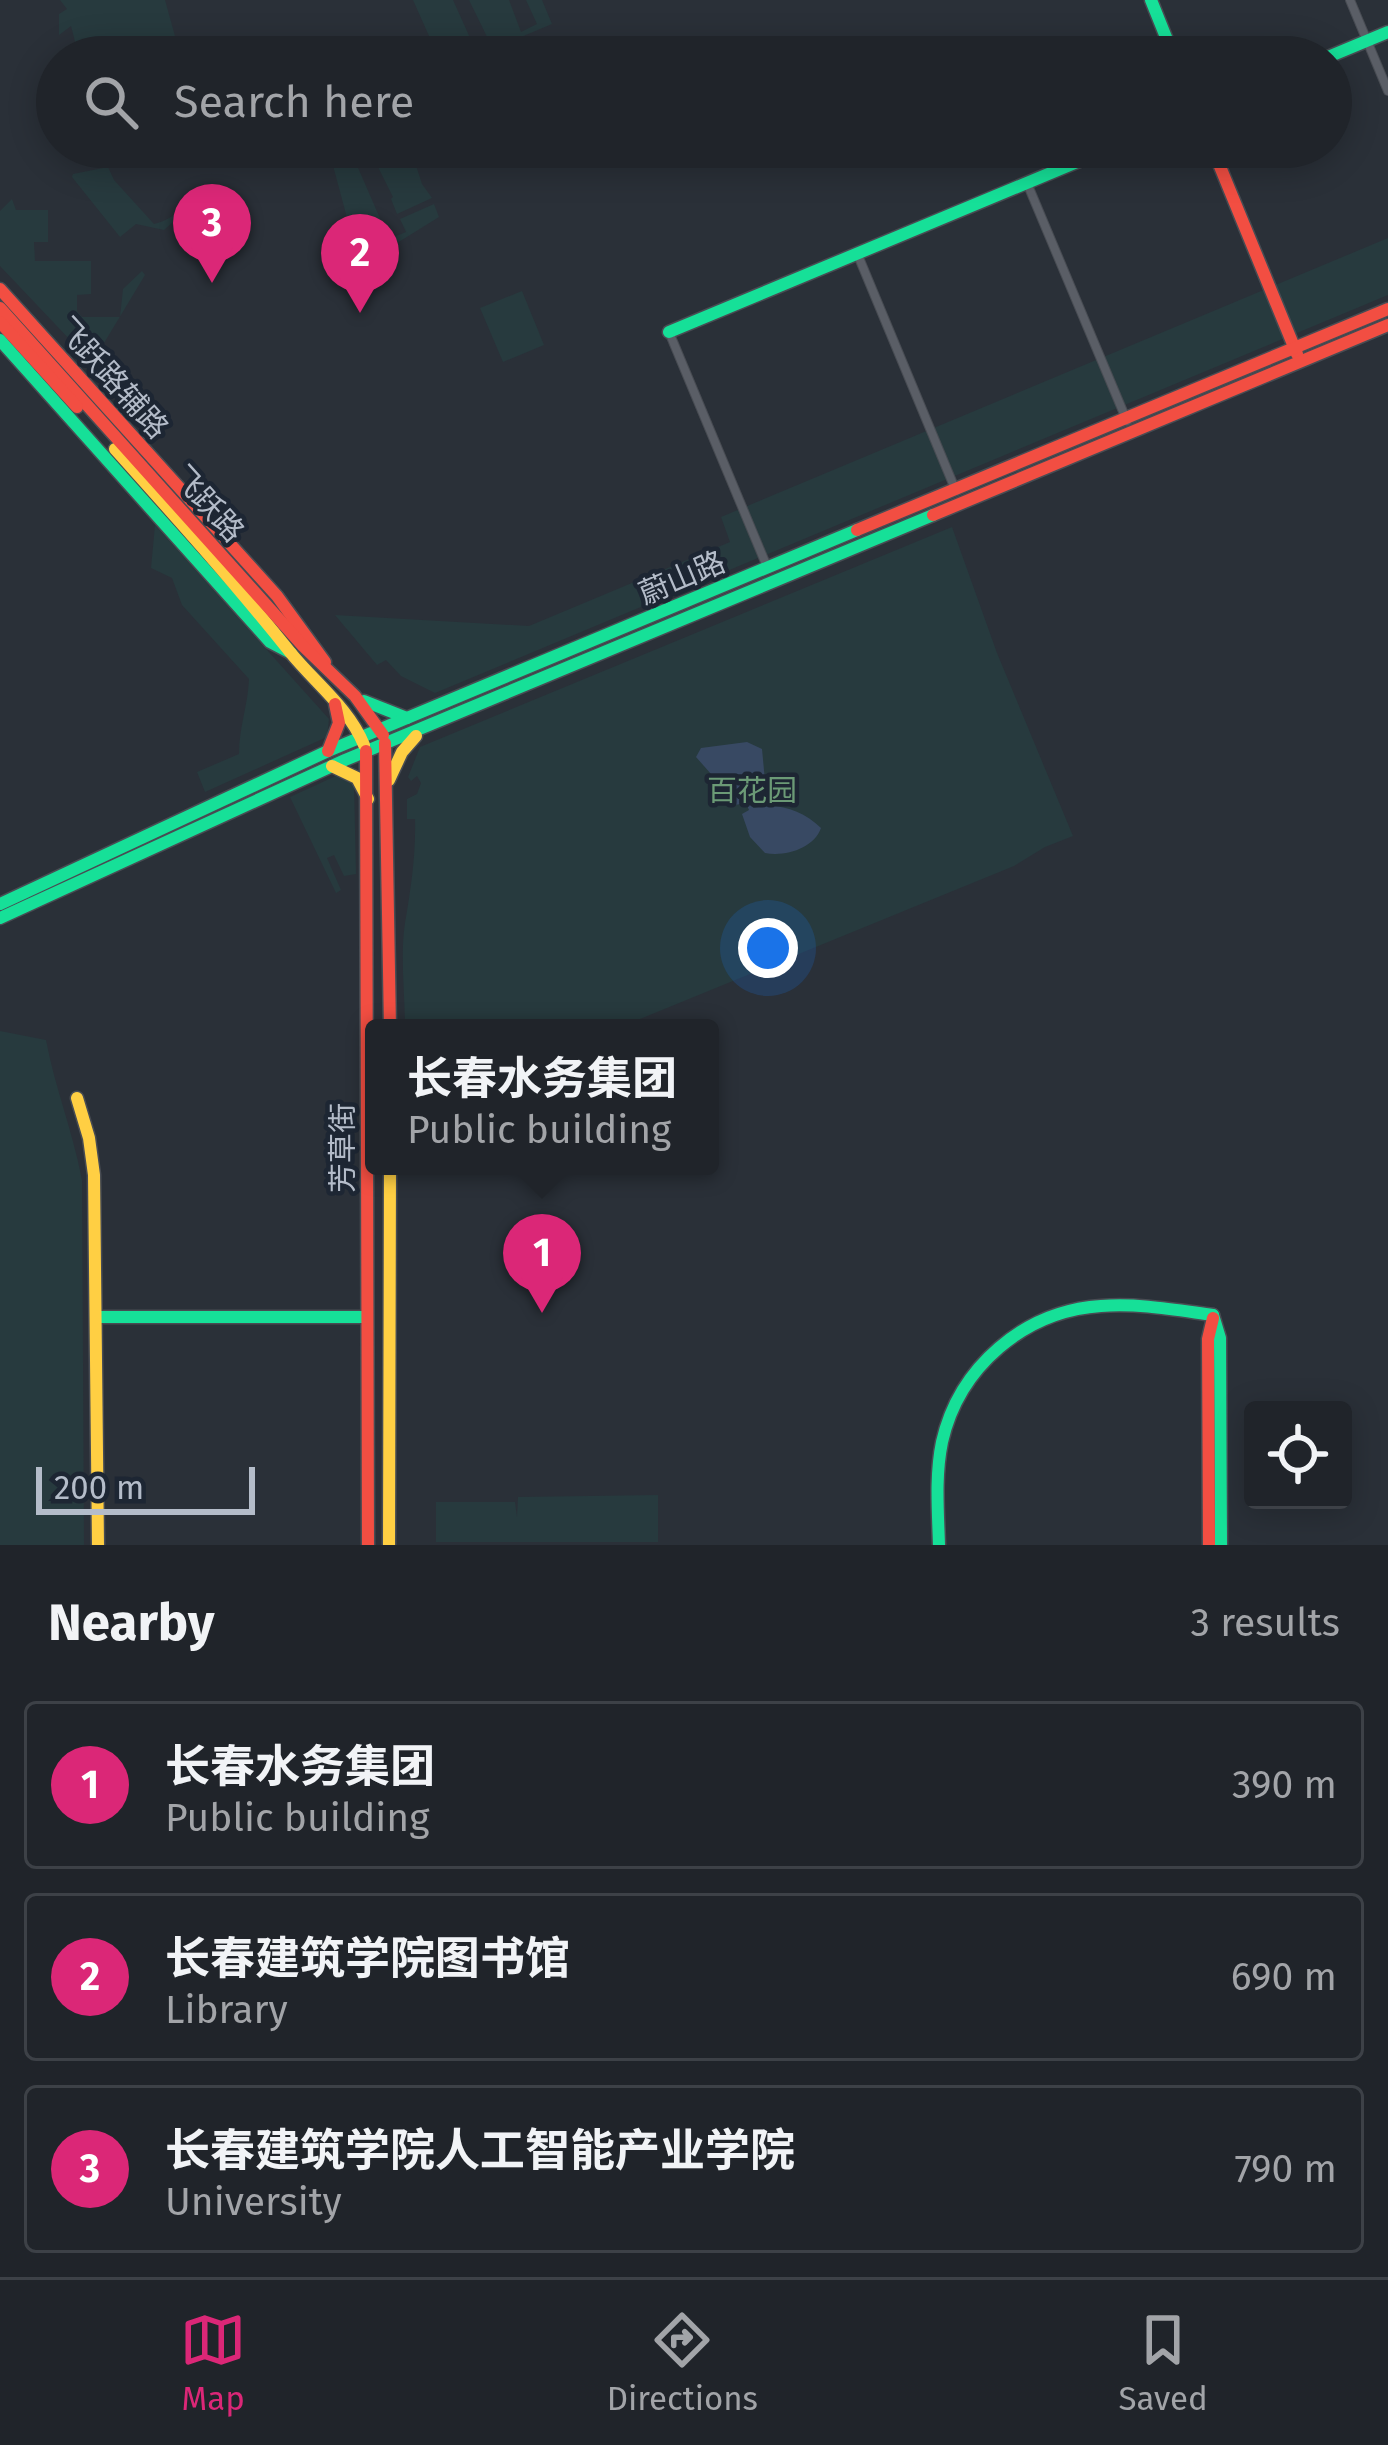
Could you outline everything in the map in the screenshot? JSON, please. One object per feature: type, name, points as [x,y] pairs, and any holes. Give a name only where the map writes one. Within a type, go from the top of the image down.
[{"type":"main road","points":[[1150,0],[1165,36]]},
{"type":"main road","points":[[1352,47],[1388,32]]},
{"type":"main road","points":[[669,332],[1063,168]]},
{"type":"main road","points":[[1221,168],[1298,356]]},
{"type":"main road","name":"飞跃路辅路","points":[[0,290],[290,610],[326,665]]},
{"type":"main road","name":"飞跃路","points":[[0,308],[303,646],[355,696],[383,736]]},
{"type":"main road","name":"蔚山路","points":[[383,736],[408,718],[1132,433],[1388,309]]},
{"type":"main road","name":"飞跃路","points":[[0,322],[260,611],[363,744]]},
{"type":"main road","name":"蔚山路","points":[[0,904],[363,744],[425,728],[955,489],[1126,418],[1388,326]]},
{"type":"main road","name":"飞跃路辅路","points":[[0,340],[271,642],[291,653]]},
{"type":"main road","points":[[131,435],[141,465]]},
{"type":"main road","points":[[176,505],[200,511]]},
{"type":"main road","points":[[355,696],[408,718]]},
{"type":"main road","points":[[335,703],[339,723],[330,759],[357,778],[368,799]]},
{"type":"main road","points":[[389,780],[406,745],[425,728]]},
{"type":"main road","points":[[383,736],[389,780],[390,1019]]},
{"type":"main road","name":"芳草街","points":[[363,744],[368,799],[367,1019]]},
{"type":"main road","name":"蔚山路","points":[[0,919],[330,759]]},
{"type":"main road","points":[[368,922],[390,922]]},
{"type":"main road","points":[[77,1098],[94,1175],[98,1545]]},
{"type":"main road","name":"芳草街","points":[[366,1175],[368,1545]]},
{"type":"main road","name":"芳草街","points":[[389,1545],[390,1175]]},
{"type":"main road","points":[[939,1545],[942,1442],[952,1408],[986,1355],[1013,1334],[1095,1306],[1213,1315]]},
{"type":"main road","points":[[1209,1545],[1208,1339],[1213,1315]]},
{"type":"main road","points":[[1213,1315],[1220,1338],[1221,1545]]},
{"type":"main road","points":[[96,1317],[365,1317]]},
{"type":"street","points":[[1350,0],[1388,91]]},
{"type":"street","points":[[1027,183],[1132,433]]},
{"type":"street","points":[[857,254],[961,504]]},
{"type":"street","points":[[669,332],[770,575]]},
{"type":"green space","points":[[60,0],[165,0],[175,36],[74,36],[71,26],[59,35],[59,14],[67,9]]},
{"type":"green space","points":[[413,0],[453,0],[469,36],[429,36]]},
{"type":"green space","points":[[469,0],[509,0],[521,32],[537,24],[526,0],[542,0],[552,24],[524,36],[487,36]]},
{"type":"green space","points":[[108,168],[154,224],[206,192],[164,230],[136,224],[120,237],[73,174]]},
{"type":"green space","points":[[334,168],[358,168],[389,239],[406,232],[400,219],[434,204],[439,217],[360,266]]},
{"type":"green space","points":[[378,168],[417,168],[432,198],[397,214]]},
{"type":"green space","points":[[12,199],[16,210],[48,210],[48,242],[34,242],[35,261],[91,261],[91,294],[77,295],[82,317],[120,317],[92,363],[0,266],[0,211]]},
{"type":"green space","points":[[1388,238],[1388,295],[435,693],[401,676],[386,660],[377,665],[335,615],[529,626],[730,542],[721,517]]},
{"type":"green space","points":[[142,271],[145,275],[120,316],[123,289]]},
{"type":"green space","points":[[522,291],[544,345],[503,362],[480,308]]},
{"type":"green space","points":[[155,525],[329,719],[327,737],[205,792],[197,772],[239,754],[249,679],[182,605],[172,578],[151,568]]},
{"type":"green space","name":"百花园","points":[[952,527],[997,653],[1073,836],[1014,866],[640,1019],[405,1019],[403,949],[415,832],[415,819],[407,819],[407,799],[417,794],[421,783],[417,776],[411,781],[408,777],[420,747]]},
{"type":"green space","points":[[338,775],[354,785],[356,874],[344,876],[334,855],[327,858],[341,890],[336,893],[290,797]]},
{"type":"green space","points":[[0,1031],[46,1040],[82,1180],[84,1545],[0,1545]]},
{"type":"green space","points":[[658,1495],[658,1542],[436,1542],[436,1502],[515,1502],[517,1517],[518,1497]]},
{"type":"water","points":[[747,742],[762,749],[765,781],[762,795],[751,801],[753,808],[780,807],[814,822],[821,828],[806,846],[765,853],[750,837],[742,814],[749,810],[746,803],[729,806],[719,783],[696,757],[701,748]]},
{"type":"traffic: fast","points":[[1151,0],[1166,36]]},
{"type":"traffic: fast","points":[[1352,47],[1388,32]]},
{"type":"traffic: fast","points":[[669,332],[1063,168]]},
{"type":"traffic: fast","points":[[0,340],[270,642],[291,653]]},
{"type":"traffic: fast","points":[[0,918],[345,760],[933,515]]},
{"type":"traffic: fast","points":[[0,904],[328,751],[857,530]]},
{"type":"traffic: fast","points":[[364,701],[407,718]]},
{"type":"traffic: fast","points":[[939,1545],[942,1442],[963,1390],[999,1348],[1021,1331],[1073,1310],[1129,1305],[1213,1315]]},
{"type":"traffic: fast","points":[[1213,1315],[1220,1338],[1221,1545]]},
{"type":"traffic: fast","points":[[96,1317],[365,1317]]},
{"type":"traffic: slow","points":[[115,449],[341,707],[364,745]]},
{"type":"traffic: slow","points":[[389,780],[416,736]]},
{"type":"traffic: slow","points":[[332,766],[357,778],[368,799]]},
{"type":"traffic: slow","points":[[77,1098],[94,1175],[98,1545]]},
{"type":"traffic: slow","points":[[389,1545],[390,1175]]},
{"type":"traffic: jam","points":[[1221,168],[1297,354]]},
{"type":"traffic: jam","points":[[0,289],[277,596],[325,662]]},
{"type":"traffic: jam","points":[[0,308],[303,646],[355,696],[383,735]]},
{"type":"traffic: jam","points":[[857,530],[1388,309]]},
{"type":"traffic: jam","points":[[0,322],[77,407]]},
{"type":"traffic: jam","points":[[933,515],[1388,325]]},
{"type":"traffic: jam","points":[[328,751],[339,723],[335,704]]},
{"type":"traffic: jam","points":[[385,743],[390,1019]]},
{"type":"traffic: jam","points":[[366,751],[367,1019]]},
{"type":"traffic: jam","points":[[367,1175],[368,1545]]},
{"type":"traffic: jam","points":[[1209,1545],[1208,1339],[1213,1318]]},
{"type":"place","name":"长春建筑学院人工智能产业学院","points":[[212,283]]},
{"type":"place","name":"长春建筑学院图书馆","points":[[360,313]]},
{"type":"place","name":"长春水务集团","points":[[542,1313]]}]
